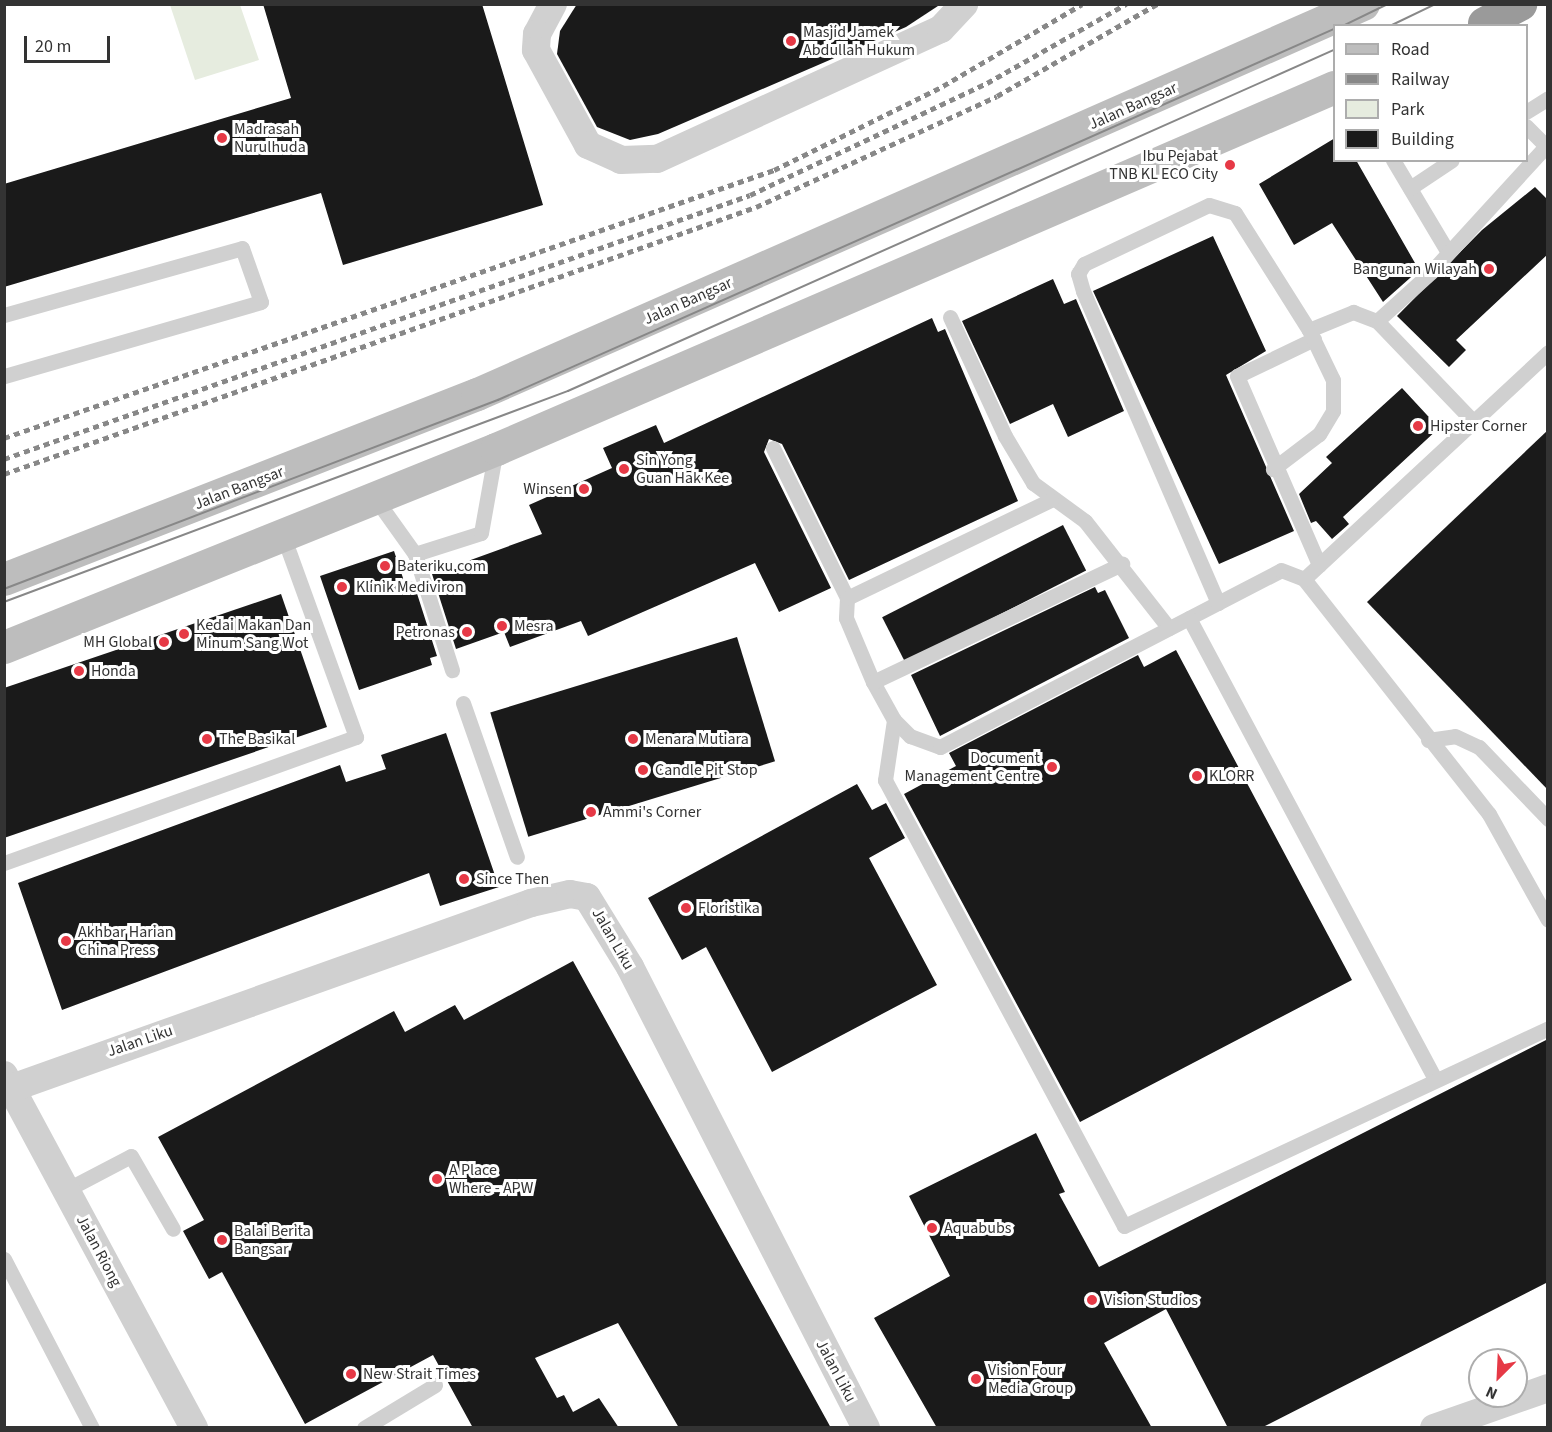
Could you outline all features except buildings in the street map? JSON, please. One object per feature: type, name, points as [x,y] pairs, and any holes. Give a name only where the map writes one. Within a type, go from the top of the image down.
[{"type":"highway","points":[[1481,24],[1520,4]]},
{"type":"main road","name":"Jalan Bangsar","points":[[4,579],[477,394],[1363,4]]},
{"type":"main road","points":[[1481,24],[1533,4]]},
{"type":"main road","points":[[4,647],[496,449],[1333,88]]},
{"type":"street","points":[[553,4],[537,34],[536,50],[588,145],[621,160],[657,159],[941,29],[964,4]]},
{"type":"street","name":"Jalan Liku","points":[[8,1081],[531,903],[570,894],[587,897],[612,932],[866,1428]]},
{"type":"street","name":"Jalan Riong","points":[[8,1081],[194,1428]]},
{"type":"street","points":[[1434,1428],[1474,1421],[1548,1388]]},
{"type":"lane","points":[[1528,111],[1548,98]]},
{"type":"lane","points":[[1377,321],[1431,272],[1446,249],[1547,147],[1528,127]]},
{"type":"lane","points":[[1394,162],[1446,249]]},
{"type":"lane","points":[[1410,188],[1449,162]]},
{"type":"lane","points":[[1218,603],[1078,274],[1084,264],[1209,205],[1223,207],[1252,236],[1311,335],[1333,380],[1333,411],[1319,434],[1273,469]]},
{"type":"lane","points":[[4,315],[242,248],[261,302],[4,376]]},
{"type":"lane","points":[[1319,565],[1273,469],[1237,376],[1353,312],[1377,321],[1473,421]]},
{"type":"lane","points":[[951,317],[1005,436],[1033,483],[1051,500],[1085,521],[1122,564],[1169,628]]},
{"type":"lane","points":[[1304,579],[1548,351]]},
{"type":"lane","points":[[773,448],[847,598],[846,618],[873,682],[894,720],[924,744],[940,747],[1281,570],[1304,579],[1428,740],[1489,814],[1548,920]]},
{"type":"lane","points":[[415,554],[481,533],[496,449]]},
{"type":"lane","points":[[375,498],[415,554],[452,670]]},
{"type":"lane","points":[[847,598],[1051,500]]},
{"type":"lane","points":[[4,863],[356,737],[282,535]]},
{"type":"lane","points":[[873,682],[1122,564]]},
{"type":"lane","points":[[1189,618],[1435,1079]]},
{"type":"lane","points":[[463,703],[517,857]]},
{"type":"lane","points":[[894,720],[885,780],[1124,1226],[1548,1028]]},
{"type":"lane","points":[[1428,740],[1455,735],[1479,747],[1548,819]]},
{"type":"lane","points":[[66,1190],[131,1156],[173,1229]]},
{"type":"lane","points":[[4,1259],[11,1286],[92,1428]]},
{"type":"lane","points":[[364,1428],[435,1385]]},
{"type":"green space","points":[[170,5],[240,5],[259,60],[195,80]]},
{"type":"tram line","points":[[1347,24],[1388,4]]},
{"type":"tram line","points":[[1394,24],[1436,4]]},
{"type":"tram line","points":[[4,589],[498,400],[1333,29]]},
{"type":"tram line","points":[[4,602],[568,391],[1333,50]]},
{"type":"railway","points":[[4,438],[774,170],[943,86],[1082,4]]},
{"type":"railway","points":[[4,459],[750,195],[987,83],[1126,4]]},
{"type":"railway","points":[[4,474],[756,207],[997,96],[1157,4]]},
{"type":"place","name":"Masjid Jamek Abdullah Hukum","points":[[791,41]]},
{"type":"place","name":"Madrasah Nurulhuda","points":[[222,138]]},
{"type":"place","name":"Ibu Pejabat TNB KL ECO City","points":[[1230,165]]},
{"type":"place","name":"Bangunan Wilayah","points":[[1489,269]]},
{"type":"place","name":"Hipster Corner","points":[[1418,426]]},
{"type":"place","name":"Sin Yong Guan Hak Kee","points":[[624,469]]},
{"type":"place","name":"Winsen","points":[[584,489]]},
{"type":"place","name":"Bateriku.com","points":[[385,566]]},
{"type":"place","name":"Klinik Mediviron","points":[[342,587]]},
{"type":"place","name":"Mesra","points":[[502,626]]},
{"type":"place","name":"Petronas","points":[[467,632]]},
{"type":"place","name":"Kedai Makan Dan Minum Sang Wot","points":[[184,634]]},
{"type":"place","name":"MH Global","points":[[164,642]]},
{"type":"place","name":"Honda","points":[[79,671]]},
{"type":"place","name":"The Basikal","points":[[207,739]]},
{"type":"place","name":"Menara Mutiara","points":[[633,739]]},
{"type":"place","name":"Document Management Centre","points":[[1052,767]]},
{"type":"place","name":"Candle Pit Stop","points":[[643,770]]},
{"type":"place","name":"KLORR","points":[[1197,776]]},
{"type":"place","name":"Ammi's Corner","points":[[591,812]]},
{"type":"place","name":"Since Then","points":[[464,879]]},
{"type":"place","name":"Floristika","points":[[686,908]]},
{"type":"place","name":"Akhbar Harian China Press","points":[[66,941]]},
{"type":"place","name":"A Place Where - APW","points":[[437,1179]]},
{"type":"place","name":"Aquabubs","points":[[932,1228]]},
{"type":"place","name":"Balai Berita Bangsar","points":[[222,1240]]},
{"type":"place","name":"Vision Studios","points":[[1092,1300]]},
{"type":"place","name":"New Strait Times","points":[[351,1374]]},
{"type":"place","name":"Vision Four Media Group","points":[[976,1379]]}]
